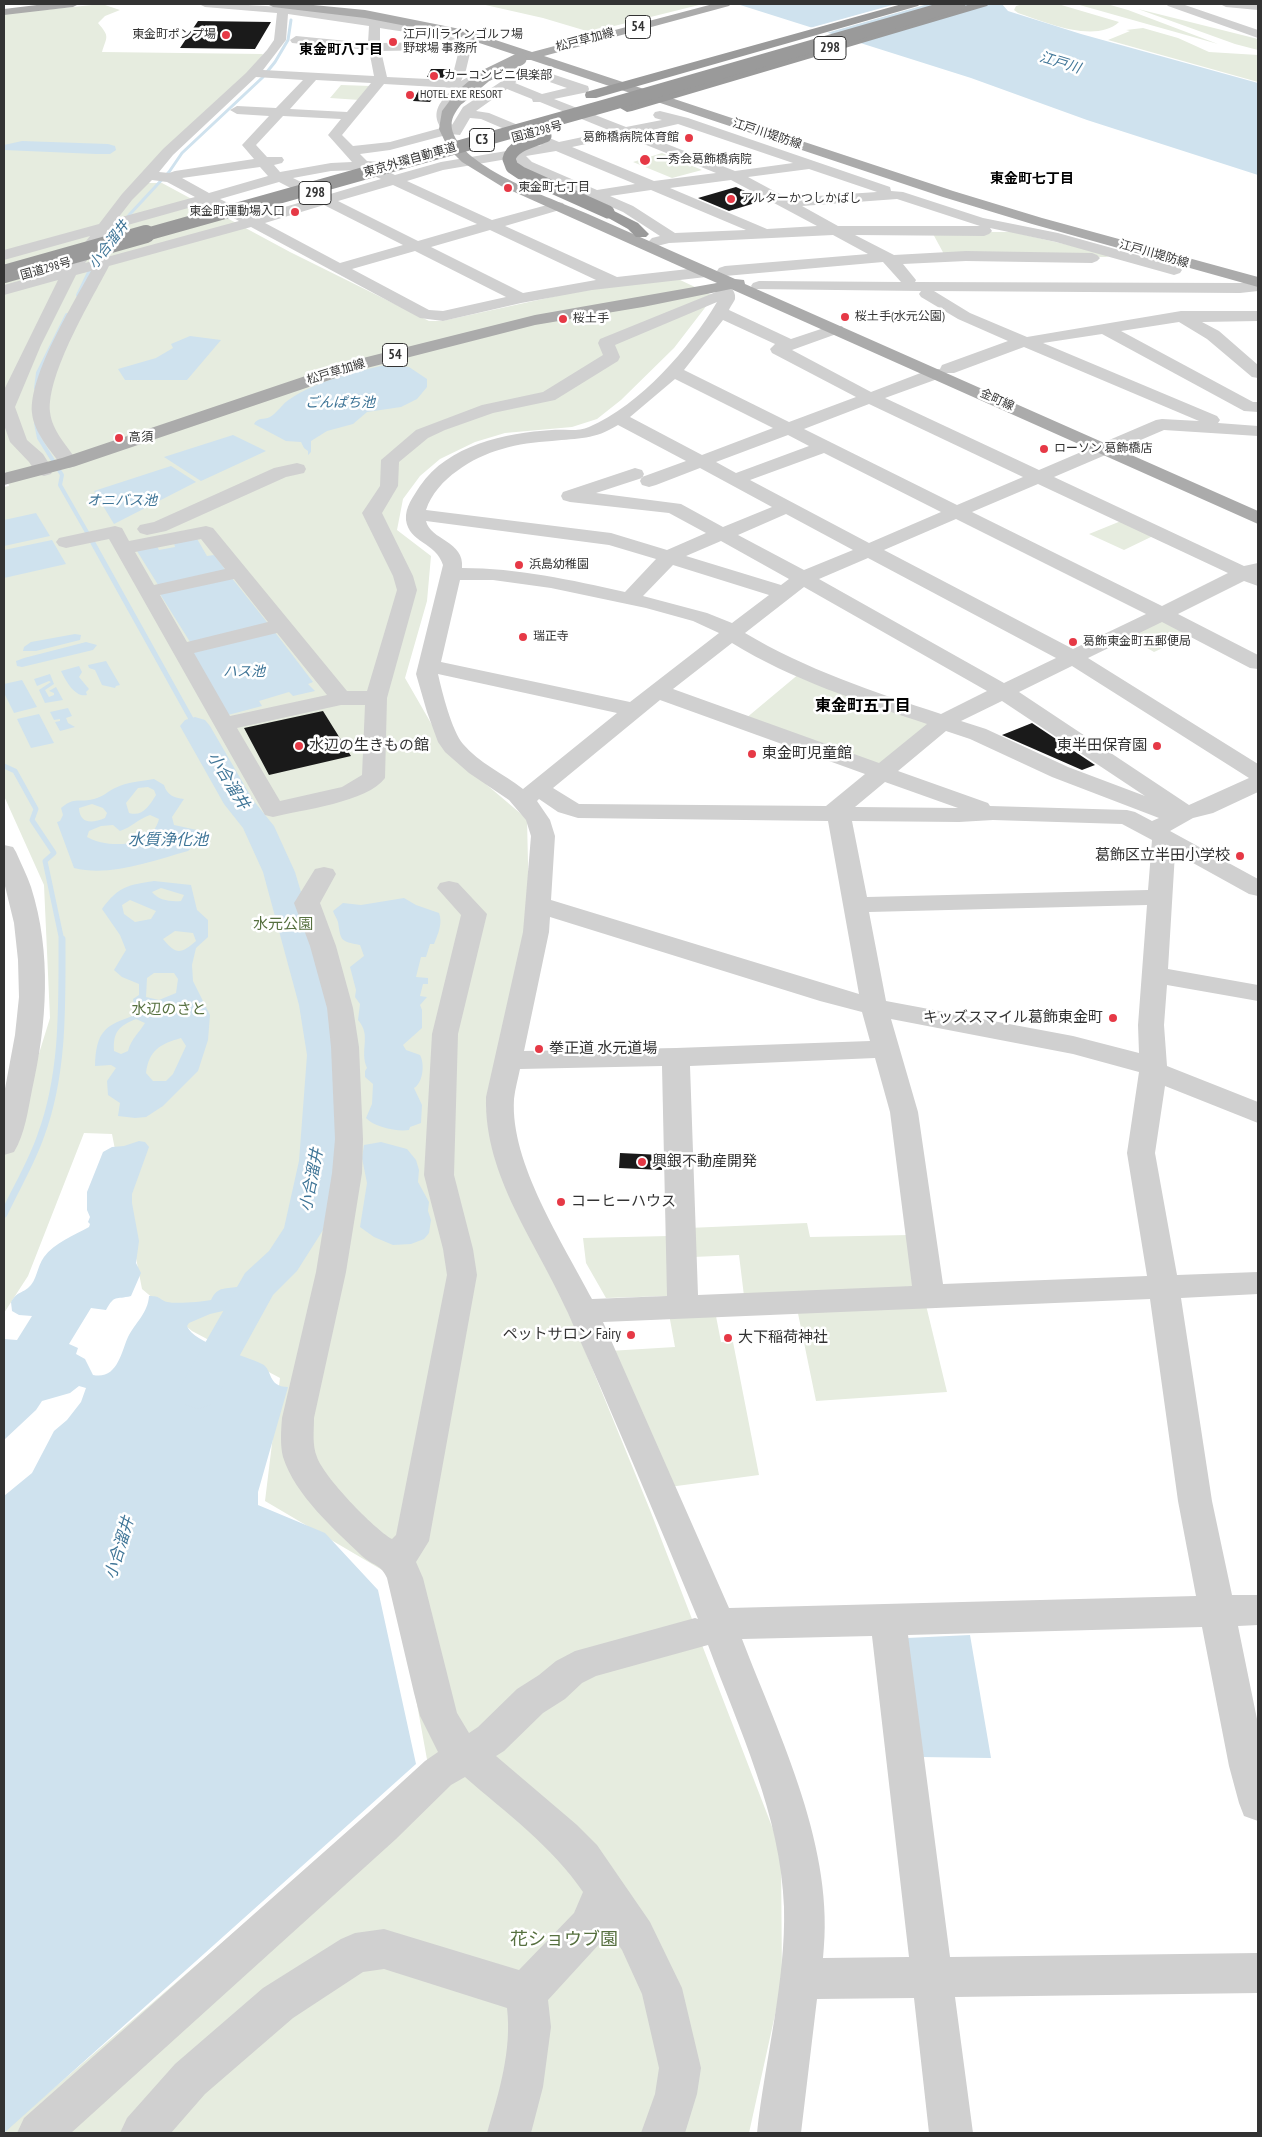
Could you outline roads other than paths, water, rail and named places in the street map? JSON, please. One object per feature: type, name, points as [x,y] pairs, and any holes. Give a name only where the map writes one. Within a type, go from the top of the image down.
[{"type":"highway","name":"国道298号","points":[[4,266],[590,92],[642,81],[914,4]]},
{"type":"highway","name":"東京外環自動車道","points":[[4,272],[600,100],[943,4]]},
{"type":"highway","name":"東京外環自動車道","points":[[4,272],[608,105],[959,4]]},
{"type":"highway","name":"国道298号","points":[[4,280],[631,107],[676,92],[983,4]]},
{"type":"highway","points":[[610,112],[522,145],[511,152],[508,159],[513,169],[608,212],[633,226],[641,234]]},
{"type":"main road","points":[[4,12],[73,4]]},
{"type":"main road","name":"松戸草加線","points":[[448,129],[446,115],[460,91],[526,58],[725,4]]},
{"type":"main road","name":"江戸川堤防線","points":[[289,29],[364,14],[462,39],[622,86],[973,202],[1258,284]]},
{"type":"main road","points":[[448,129],[457,151],[499,179],[728,286]]},
{"type":"main road","points":[[472,160],[506,177],[641,234],[662,240],[728,286]]},
{"type":"main road","name":"松戸草加線","points":[[4,479],[56,466],[353,366],[535,320],[728,286]]},
{"type":"main road","name":"金町線","points":[[728,286],[943,371]]},
{"type":"main road","name":"金町線","points":[[728,286],[943,371],[1111,446],[1258,507]]},
{"type":"main road","name":"金町線","points":[[1111,446],[1258,518]]},
{"type":"street","points":[[205,4],[289,29],[325,45],[376,48],[462,39]]},
{"type":"street","points":[[1172,4],[1258,34]]},
{"type":"street","points":[[1226,4],[1258,7]]},
{"type":"street","points":[[377,22],[373,27],[382,80]]},
{"type":"street","points":[[56,466],[36,458],[19,442],[6,407],[33,345],[77,270],[133,191],[168,152],[253,73],[272,53],[289,29],[377,22],[462,39]]},
{"type":"street","points":[[261,86],[273,74],[289,29]]},
{"type":"street","points":[[460,91],[460,70],[465,49],[462,39]]},
{"type":"street","points":[[253,73],[382,80],[460,91],[476,77],[496,68],[516,70],[522,74],[543,75],[631,107],[678,120],[980,222],[1058,238],[1217,283]]},
{"type":"street","points":[[472,114],[485,97],[522,74]]},
{"type":"street","points":[[313,76],[249,145],[275,174],[521,298]]},
{"type":"street","points":[[382,80],[335,135],[364,166],[614,282]]},
{"type":"street","points":[[506,84],[733,175],[888,259],[908,280]]},
{"type":"street","points":[[524,102],[590,92]]},
{"type":"street","points":[[249,98],[234,113],[280,112],[351,116]]},
{"type":"street","points":[[329,153],[390,146],[448,129],[472,114],[496,109]]},
{"type":"street","points":[[472,114],[558,146],[768,234]]},
{"type":"street","points":[[4,290],[251,222],[441,166],[558,146],[678,120]]},
{"type":"street","points":[[399,130],[448,129]]},
{"type":"street","points":[[675,152],[739,141]]},
{"type":"street","points":[[516,153],[527,165],[628,209],[668,234],[662,240]]},
{"type":"street","points":[[149,175],[174,176],[292,158]]},
{"type":"street","points":[[174,176],[184,163]]},
{"type":"street","points":[[596,196],[611,190],[808,165]]},
{"type":"street","points":[[4,256],[280,177],[317,169],[364,166],[441,166]]},
{"type":"street","points":[[174,176],[207,198],[430,316],[443,316],[521,298],[614,282],[728,286],[1258,284]]},
{"type":"street","points":[[784,203],[896,195],[962,231]]},
{"type":"street","points":[[339,268],[558,206]]},
{"type":"street","points":[[662,240],[834,230],[1013,230]]},
{"type":"street","points":[[66,542],[115,532],[273,810],[350,792],[373,778],[376,698],[407,590],[403,576],[372,513],[389,486],[390,460],[422,434],[488,409],[549,396],[612,357],[606,343],[728,286],[888,259],[966,256],[1100,258],[1174,270]]},
{"type":"street","points":[[56,466],[41,411],[45,383],[102,264]]},
{"type":"street","points":[[728,286],[790,345]]},
{"type":"street","points":[[728,286],[696,347],[639,402],[618,418],[592,432],[507,440],[474,452],[458,460],[431,483],[417,506],[417,529],[440,543],[451,554],[452,574],[427,674],[430,688],[452,746],[478,770],[512,790],[551,796],[565,808],[578,811],[960,815],[993,813],[1127,818],[1170,825],[1258,783]]},
{"type":"street","points":[[1146,292],[1178,316],[1213,335],[1258,373]]},
{"type":"street","points":[[927,294],[964,316],[1258,440]]},
{"type":"street","points":[[1258,316],[1178,316],[1024,341],[702,461],[570,496],[674,508],[803,578],[1004,692],[1170,825],[1258,889]]},
{"type":"street","points":[[1104,328],[1250,407],[1258,407]]},
{"type":"street","points":[[836,329],[778,349],[870,398],[1039,478],[1253,573]]},
{"type":"street","points":[[672,371],[826,446],[1258,663]]},
{"type":"street","points":[[618,418],[1073,658],[1258,774]]},
{"type":"street","points":[[531,794],[657,691],[803,578],[1162,424],[1258,431]]},
{"type":"street","points":[[736,480],[826,446]]},
{"type":"street","points":[[611,464],[642,477],[648,484],[674,499],[674,508]]},
{"type":"street","points":[[120,542],[196,511],[281,472],[297,469]]},
{"type":"street","points":[[628,600],[669,557],[788,507]]},
{"type":"street","points":[[196,511],[204,521],[206,532],[341,698]]},
{"type":"street","points":[[416,514],[611,539],[784,593]]},
{"type":"street","points":[[120,542],[206,532]]},
{"type":"street","points":[[148,592],[238,572]]},
{"type":"street","points":[[836,813],[880,772],[944,721],[1163,614],[1253,573]]},
{"type":"street","points":[[452,574],[493,574],[551,582],[628,600],[650,603],[700,617],[732,632],[770,656],[880,701],[978,734],[1170,825]]},
{"type":"street","points":[[181,650],[282,625]]},
{"type":"street","points":[[428,666],[636,710]]},
{"type":"street","points":[[657,691],[993,813]]},
{"type":"street","points":[[223,724],[341,698],[376,698]]},
{"type":"street","points":[[531,794],[536,817],[541,825],[543,836],[540,905],[536,932],[500,1097],[499,1115],[510,1163],[518,1185],[583,1310],[707,1629],[788,1810],[800,1863],[804,1907],[800,1979],[779,2133]]},
{"type":"street","points":[[836,813],[856,905],[874,1007],[904,1112],[929,1296]]},
{"type":"street","points":[[1170,825],[1160,897],[1151,1024],[1153,1068],[1141,1153],[1164,1287],[1194,1500],[1248,1766],[1258,1803]]},
{"type":"street","points":[[4,852],[10,877],[27,916],[33,976],[15,1046],[11,1100],[4,1145]]},
{"type":"street","points":[[324,874],[307,903],[323,946],[340,1008],[345,1047],[349,1139],[347,1173],[331,1272],[298,1418],[297,1438],[300,1457],[312,1480],[328,1502],[377,1548],[398,1559],[405,1578],[432,1693],[439,1716],[452,1742],[563,1838],[583,1858],[636,1936],[661,1988],[680,2068],[676,2094],[663,2133]]},
{"type":"street","points":[[398,1559],[412,1541],[462,1275],[460,1254],[442,1196],[439,1174],[445,1034],[474,914],[449,888]]},
{"type":"street","points":[[856,905],[1160,897]]},
{"type":"street","points":[[540,905],[829,995],[874,1007],[1073,1045],[1153,1068],[1258,1113]]},
{"type":"street","points":[[1155,975],[1258,993]]},
{"type":"street","points":[[509,1060],[676,1057],[885,1049]]},
{"type":"street","points":[[676,1057],[683,1307]]},
{"type":"street","points":[[583,1310],[1258,1283]]},
{"type":"street","points":[[39,2133],[382,1826],[438,1773],[490,1739],[530,1701],[552,1687],[569,1672],[582,1665],[707,1629],[888,1619],[1258,1610]]},
{"type":"street","points":[[888,1619],[951,2133]]},
{"type":"street","points":[[509,2133],[522,2087],[530,2028],[526,1993],[588,1927],[604,1889]]},
{"type":"street","points":[[142,2133],[190,2079],[278,2003],[355,1953],[376,1948],[526,1993]]},
{"type":"street","points":[[800,1979],[1258,1973]]},
{"type":"water","name":"江戸川","points":[[737,4],[1002,4],[1008,11],[1081,34],[1258,83],[1258,175],[1087,120],[971,78]]},
{"type":"water","points":[[22,141],[108,144],[115,146],[116,150],[110,154],[96,154],[4,150],[4,145]]},
{"type":"water","points":[[190,336],[221,340],[187,380],[125,380],[118,369],[156,358],[173,348],[171,344]]},
{"type":"water","name":"ごんぱち池","points":[[385,365],[409,367],[427,379],[427,387],[417,399],[401,407],[367,412],[353,424],[327,431],[311,441],[311,452],[308,455],[308,451],[301,442],[286,441],[254,424],[259,420],[272,416],[287,401],[311,388],[348,374]]},
{"type":"water","points":[[233,435],[266,451],[201,481],[164,457]]},
{"type":"water","name":"オニバス池","points":[[171,466],[196,482],[114,524],[94,491]]},
{"type":"water","points":[[36,513],[50,536],[4,546],[4,520]]},
{"type":"water","points":[[196,537],[207,556],[214,555],[227,572],[160,588],[137,551],[157,546],[159,550],[175,547],[174,543]]},
{"type":"water","points":[[52,540],[66,564],[4,578],[4,550]]},
{"type":"water","name":"ハス池","points":[[231,577],[270,626],[192,645],[160,594]]},
{"type":"water","name":"ハス池","points":[[274,631],[313,682],[308,684],[315,691],[293,696],[289,692],[259,701],[262,706],[228,715],[191,653]]},
{"type":"water","points":[[75,634],[81,635],[80,640],[36,651],[23,651],[24,647],[31,642]]},
{"type":"water","points":[[86,642],[97,645],[93,650],[22,667],[17,666],[16,661],[24,658]]},
{"type":"water","points":[[106,661],[120,685],[115,688],[102,685],[95,670],[89,668],[88,665]]},
{"type":"water","points":[[79,666],[82,672],[79,677],[89,689],[86,692],[87,695],[79,694],[75,691],[68,684],[61,671]]},
{"type":"water","points":[[50,674],[54,684],[45,690],[49,697],[54,695],[54,693],[49,691],[56,687],[63,700],[45,703],[39,690],[51,682],[49,681],[37,686],[34,679]]},
{"type":"water","points":[[22,680],[37,707],[14,713],[4,693],[4,684]]},
{"type":"water","points":[[68,708],[72,716],[66,718],[68,723],[75,727],[60,731],[55,722],[60,721],[60,719],[54,720],[50,712]]},
{"type":"water","points":[[39,714],[54,743],[31,748],[17,719]]},
{"type":"water","name":"水質浄化池","points":[[154,779],[164,785],[171,795],[184,799],[172,817],[174,825],[197,830],[197,842],[188,851],[131,867],[102,871],[74,868],[57,822],[60,821],[63,815],[61,808],[70,802],[97,798],[124,784]],"holes":[[[148,787],[154,790],[156,795],[151,803],[142,812],[129,813],[126,803],[138,788]],[[92,804],[103,808],[107,813],[105,818],[92,822],[82,817],[79,808]],[[150,815],[159,819],[157,825],[148,836],[132,843],[103,843],[87,837],[89,831],[101,826],[113,825],[120,831]]]},
{"type":"water","points":[[154,881],[191,885],[197,910],[208,920],[208,937],[196,948],[192,965],[193,981],[210,1015],[208,1040],[198,1071],[163,1106],[146,1117],[135,1118],[118,1116],[120,1103],[108,1095],[107,1081],[116,1068],[111,1065],[95,1066],[97,1045],[100,1037],[110,1026],[136,1015],[133,999],[139,995],[139,984],[122,977],[114,970],[126,950],[120,935],[102,909],[113,896],[124,888]],"holes":[[[161,888],[184,895],[181,901],[173,901],[161,899],[152,892]],[[130,900],[156,911],[151,919],[135,922],[124,914],[122,905]],[[175,931],[193,933],[196,941],[179,951],[172,948],[163,939]],[[154,973],[174,973],[178,979],[176,993],[159,1000],[146,997],[147,978]],[[136,1019],[145,1023],[128,1051],[121,1054],[114,1051],[114,1044],[118,1030]],[[181,1038],[186,1046],[173,1074],[166,1081],[153,1081],[146,1073],[150,1059],[157,1049]]]},
{"type":"water","points":[[404,898],[416,905],[439,913],[440,921],[434,944],[430,944],[426,957],[421,957],[416,977],[428,978],[428,984],[423,984],[420,996],[427,997],[420,1005],[422,1010],[422,1028],[403,1045],[406,1050],[420,1055],[423,1068],[421,1078],[414,1088],[422,1105],[421,1123],[410,1127],[409,1130],[380,1126],[366,1118],[372,1104],[373,1084],[365,1077],[367,1068],[364,1055],[365,1037],[358,1020],[360,1004],[355,997],[356,990],[350,967],[364,956],[360,945],[345,941],[341,937],[338,921],[333,911],[343,903],[361,905]]},
{"type":"water","points":[[139,1141],[145,1142],[149,1147],[132,1194],[139,1241],[136,1263],[141,1273],[131,1296],[114,1300],[106,1310],[91,1308],[69,1344],[78,1348],[76,1354],[85,1359],[93,1375],[108,1373],[117,1364],[128,1337],[146,1308],[149,1296],[171,1303],[207,1301],[211,1300],[220,1290],[240,1286],[242,1282],[252,1280],[256,1290],[243,1304],[236,1308],[210,1314],[189,1323],[187,1326],[199,1338],[209,1344],[262,1364],[268,1370],[273,1381],[281,1386],[288,1387],[258,1492],[258,1505],[325,1533],[378,1590],[416,1764],[4,2133],[4,1496],[32,1473],[54,1431],[67,1420],[81,1402],[86,1388],[79,1386],[70,1393],[42,1401],[36,1410],[4,1440],[4,1339],[17,1340],[32,1316],[19,1315],[12,1311],[11,1302],[31,1285],[44,1257],[59,1243],[89,1227],[90,1217],[87,1210],[87,1192],[103,1152],[112,1147],[124,1146]]},
{"type":"water","points":[[381,1142],[407,1149],[416,1160],[419,1170],[418,1182],[429,1202],[428,1211],[431,1220],[429,1233],[424,1239],[411,1244],[393,1245],[374,1237],[360,1227],[367,1183],[362,1158],[364,1145]]},
{"type":"water","points":[[970,1635],[991,1758],[920,1757],[907,1638]]},
{"type":"waterway","name":"小合溜井","points":[[114,236],[130,214],[169,172],[182,153],[262,78],[275,62],[288,40],[291,20]]},
{"type":"waterway","name":"小合溜井","points":[[111,240],[115,234]]},
{"type":"waterway","name":"小合溜井","points":[[78,295],[95,260],[101,252]]},
{"type":"waterway","name":"小合溜井","points":[[36,388],[38,373],[67,315]]},
{"type":"waterway","name":"小合溜井","points":[[36,423],[39,438],[62,475],[60,485],[88,534]]},
{"type":"waterway","name":"小合溜井","points":[[93,543],[195,726]]},
{"type":"waterway","name":"小合溜井","points":[[195,726],[240,804],[258,826],[279,872],[317,1005],[325,1055],[318,1161],[303,1230],[283,1261],[259,1284],[198,1392]]},
{"type":"waterway","points":[[4,766],[15,771],[36,809],[32,820],[54,853],[45,861],[62,941]]},
{"type":"waterway","points":[[4,1214],[29,1165],[49,1111],[58,1063],[60,1038],[62,941]]},
{"type":"place","name":"東金町ポンプ場","points":[[226,35]]},
{"type":"place","name":"江戸川ラインゴルフ場 野球場 事務所","points":[[393,42]]},
{"type":"place","name":"カーコンビニ倶楽部","points":[[434,76]]},
{"type":"place","name":"HOTEL EXE RESORT","points":[[410,95]]},
{"type":"place","name":"葛飾橋病院体育館","points":[[689,138]]},
{"type":"place","name":"一秀会葛飾橋病院","points":[[645,160]]},
{"type":"place","name":"東金町七丁目","points":[[508,188]]},
{"type":"place","name":"アルターかつしかばし","points":[[731,199]]},
{"type":"place","name":"東金町運動場入口","points":[[295,212]]},
{"type":"place","name":"桜土手(水元公園)","points":[[845,317]]},
{"type":"place","name":"桜土手","points":[[563,319]]},
{"type":"place","name":"高須","points":[[119,438]]},
{"type":"place","name":"ローソン 葛飾橋店","points":[[1044,449]]},
{"type":"place","name":"浜島幼稚園","points":[[519,565]]},
{"type":"place","name":"瑞正寺","points":[[523,637]]},
{"type":"place","name":"葛飾東金町五郵便局","points":[[1073,642]]},
{"type":"place","name":"水辺の生きもの館","points":[[299,746]]},
{"type":"place","name":"東半田保育園","points":[[1157,746]]},
{"type":"place","name":"東金町児童館","points":[[752,754]]},
{"type":"place","name":"葛飾区立半田小学校","points":[[1240,856]]},
{"type":"place","name":"キッズスマイル葛飾東金町","points":[[1113,1018]]},
{"type":"place","name":"拳正道 水元道場","points":[[539,1049]]},
{"type":"place","name":"興銀不動産開発","points":[[642,1162]]},
{"type":"place","name":"コーヒーハウス","points":[[561,1202]]},
{"type":"place","name":"ペットサロン Fairy","points":[[631,1335]]},
{"type":"place","name":"大下稲荷神社","points":[[728,1338]]},
{"type":"district","name":"東金町八丁目","points":[[341,50]]},
{"type":"district","name":"東金町七丁目","points":[[1032,179]]},
{"type":"district","name":"東金町五丁目","points":[[863,706]]},
{"type":"park label","name":"水元公園","points":[[283,925]]},
{"type":"park label","name":"水辺のさと","points":[[169,1010]]},
{"type":"park label","name":"花ショウブ園","points":[[564,1940]]}]
